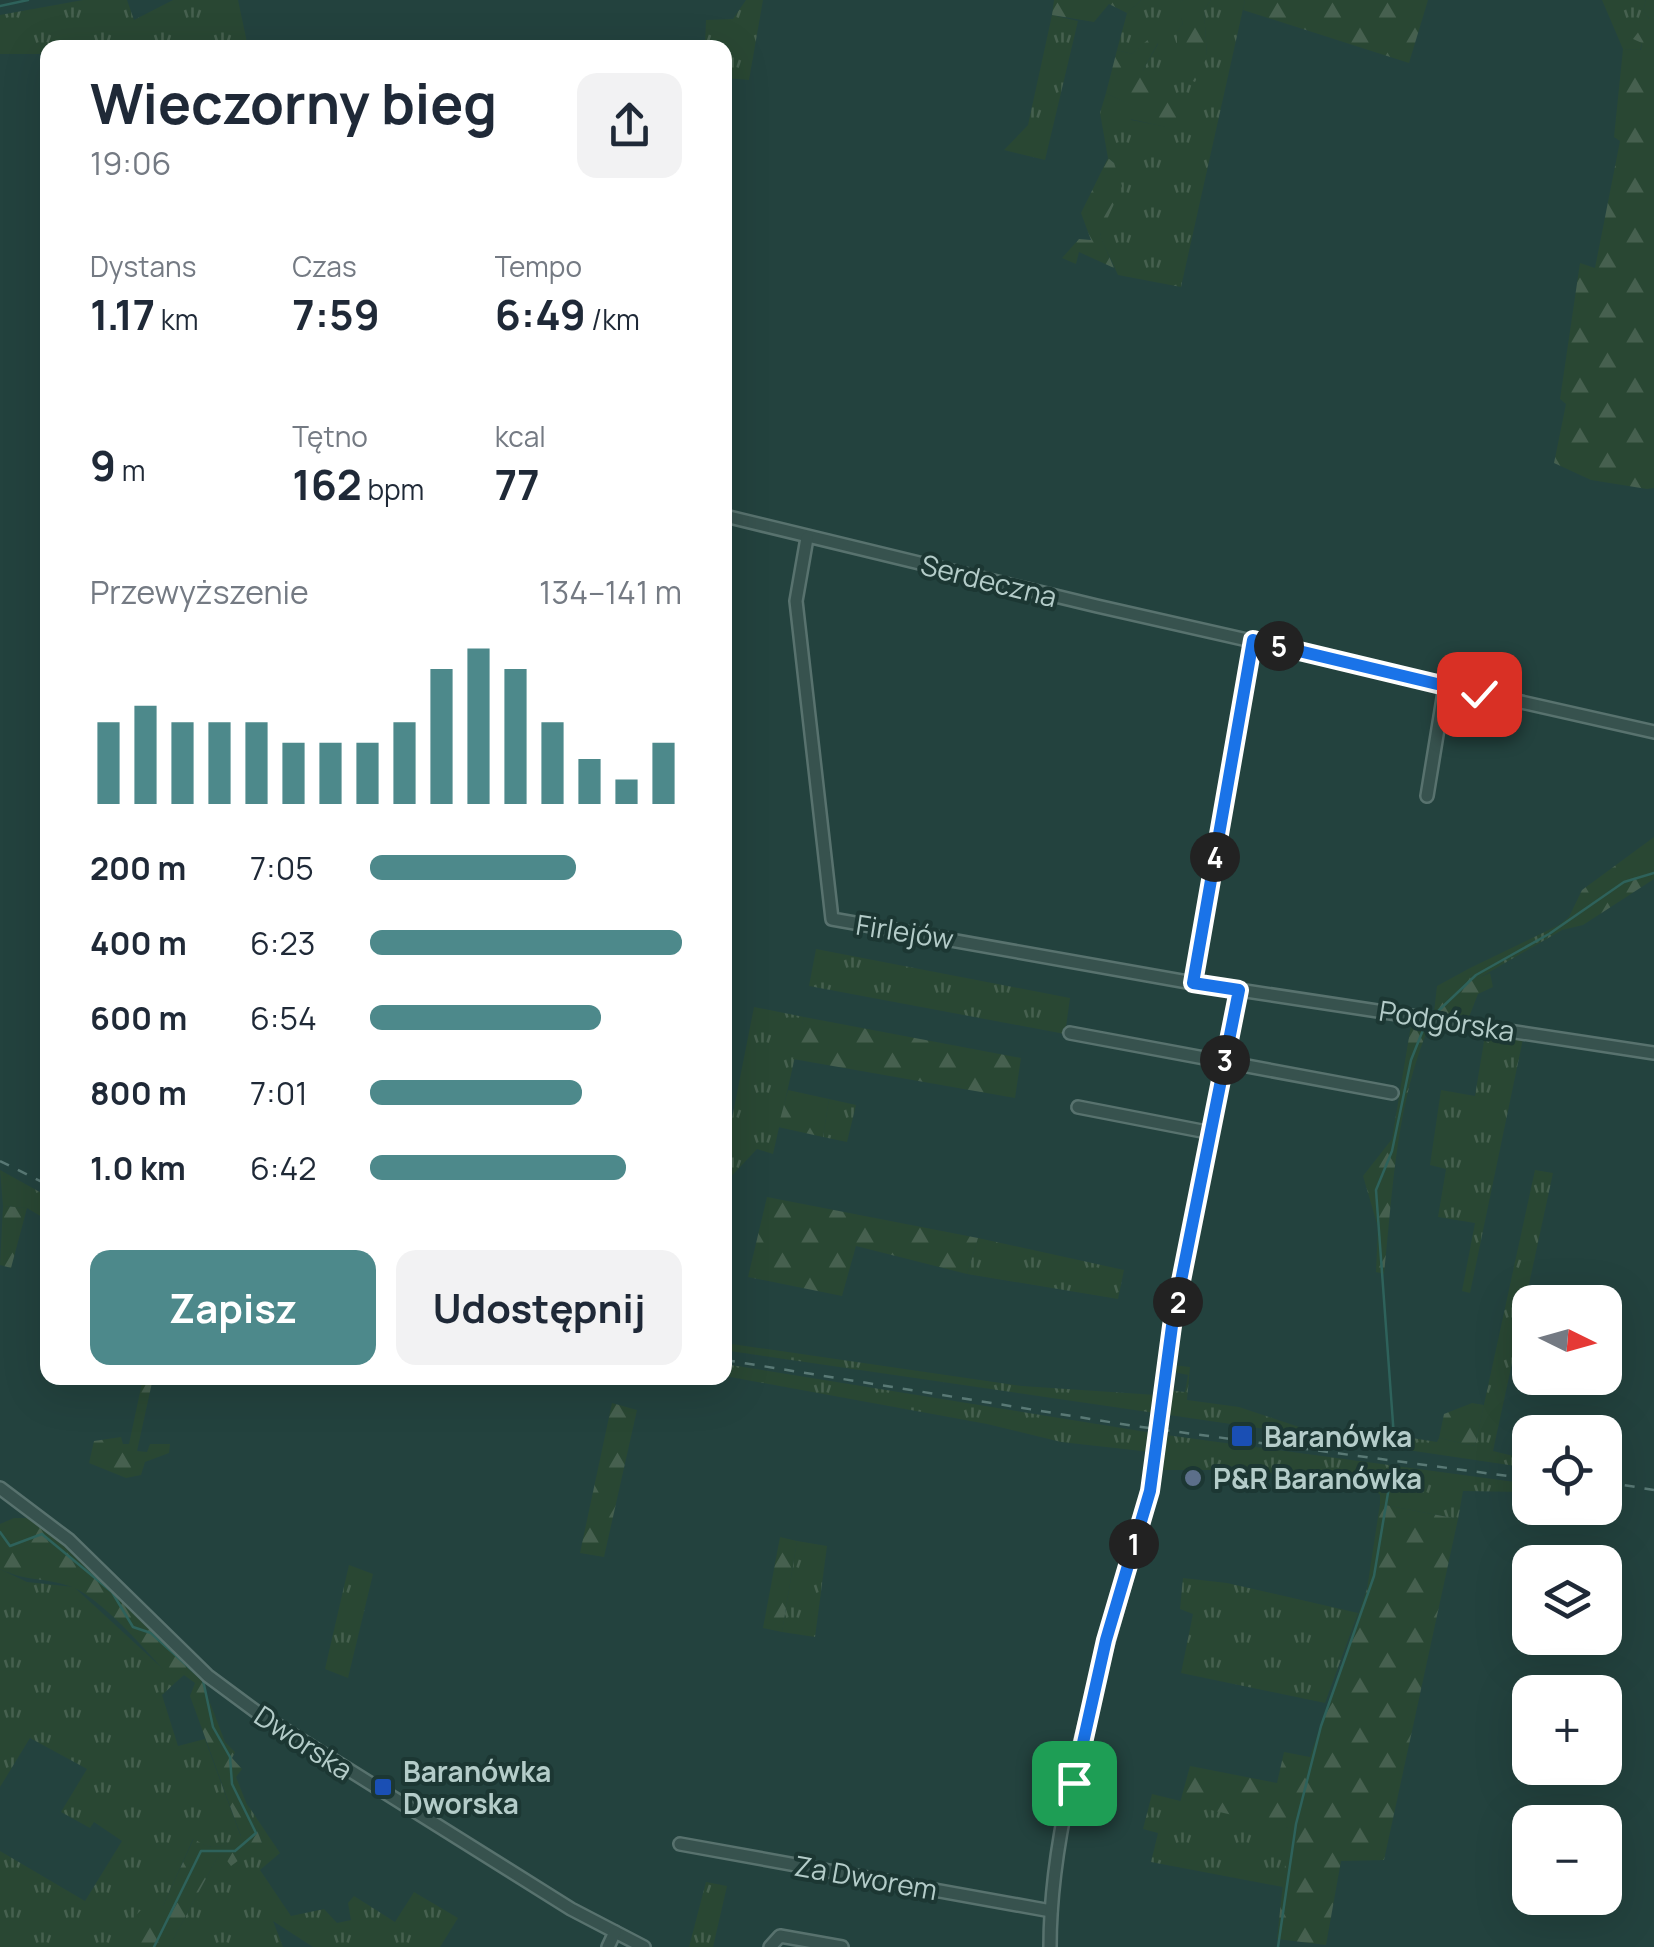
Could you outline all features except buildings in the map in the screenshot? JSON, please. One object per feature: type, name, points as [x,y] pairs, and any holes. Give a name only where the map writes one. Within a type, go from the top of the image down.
[{"type":"street","name":"Serdeczna","points":[[732,518],[1654,732]]},
{"type":"street","name":"Firlejów","points":[[806,538],[796,601],[832,920],[1239,990]]},
{"type":"street","points":[[1193,983],[1253,640]]},
{"type":"street","points":[[1427,796],[1445,686]]},
{"type":"street","points":[[1050,1947],[1061,1842],[1106,1640],[1142,1518],[1157,1448],[1172,1326],[1239,990]]},
{"type":"street","name":"Podgórska","points":[[1239,990],[1654,1053]]},
{"type":"street","points":[[1070,1033],[1392,1093]]},
{"type":"street","points":[[1078,1107],[1212,1133]]},
{"type":"street","name":"Dworska","points":[[0,1488],[69,1540],[208,1676],[258,1713],[571,1909],[644,1947]]},
{"type":"street","name":"Za Dworem","points":[[680,1844],[1051,1911]]},
{"type":"street","points":[[608,1947],[616,1932]]},
{"type":"street","points":[[770,1947],[780,1936],[842,1947]]},
{"type":"green space","points":[[83,0],[127,0],[134,20],[173,0],[238,0],[247,40],[40,40],[40,54],[0,54],[0,15]]},
{"type":"green space","points":[[746,0],[763,0],[749,80],[732,79],[732,40],[705,40],[706,20],[733,19]]},
{"type":"green space","points":[[1054,0],[1141,0],[1127,13],[1109,4],[1094,22],[1052,15]]},
{"type":"green space","points":[[1141,0],[1183,0],[1178,4],[1183,24],[1177,31],[1207,57],[1204,10],[1211,0],[1245,0],[1181,287],[1118,275],[1100,236],[1114,163],[1108,158],[1100,113],[1106,93],[1135,107],[1131,120],[1184,130],[1143,70],[1158,44],[1153,36],[1132,54],[1117,50],[1127,13]]},
{"type":"green space","points":[[1183,0],[1211,0],[1204,10],[1207,57],[1195,82],[1177,74],[1177,31],[1183,24],[1177,4]]},
{"type":"green space","points":[[1245,0],[1428,0],[1409,63],[1243,10]]},
{"type":"green space","points":[[1602,0],[1646,0],[1643,11],[1649,18],[1640,50],[1623,49]]},
{"type":"green space","points":[[1646,0],[1654,0],[1654,488],[1647,489],[1591,480],[1554,463],[1566,404],[1560,399],[1580,263],[1595,268],[1620,141],[1614,137],[1623,49],[1641,50],[1642,43],[1633,39],[1649,18],[1643,11]]},
{"type":"green space","points":[[1052,15],[1078,21],[1045,160],[1004,150],[1028,125]]},
{"type":"green space","points":[[1153,35],[1158,43],[1143,70],[1184,108],[1184,131],[1130,119],[1134,107],[1106,93],[1117,50],[1132,54]]},
{"type":"green space","points":[[1108,158],[1114,163],[1122,186],[1100,235],[1114,268],[1079,252],[1076,264],[1062,258],[1079,239],[1091,240],[1081,213]]},
{"type":"green space","points":[[1654,837],[1654,879],[1583,925],[1562,930],[1559,925],[1569,917],[1582,890]]},
{"type":"green space","points":[[1559,925],[1562,930],[1472,982],[1470,968]]},
{"type":"green space","points":[[816,949],[1070,998],[1065,1034],[809,986]]},
{"type":"green space","points":[[1470,968],[1472,981],[1490,973],[1493,987],[1478,994],[1469,1017],[1434,1012],[1437,986]]},
{"type":"green space","points":[[754,1007],[804,1017],[773,1154],[757,1149],[732,1176],[732,1119]]},
{"type":"green space","points":[[804,1017],[1021,1058],[1015,1098],[793,1059]]},
{"type":"green space","points":[[1412,1019],[1431,1022],[1403,1114],[1384,1274],[1376,1272],[1378,1227],[1363,1176],[1392,1139]]},
{"type":"green space","points":[[1486,1029],[1524,1034],[1470,1293],[1462,1291],[1475,1223],[1438,1217],[1446,1169],[1430,1165],[1441,1090],[1475,1096]]},
{"type":"green space","points":[[788,1090],[829,1099],[823,1137],[778,1127]]},
{"type":"green space","points":[[829,1099],[856,1105],[847,1142],[823,1137]]},
{"type":"green space","points":[[0,1170],[40,1192],[40,1216],[27,1208],[3,1206]]},
{"type":"green space","points":[[1535,1170],[1553,1173],[1529,1285],[1512,1285],[1512,1363],[1493,1451],[1512,1456],[1512,1465],[1169,1415],[1166,1390],[1185,1392],[1188,1375],[1169,1371],[1173,1365],[1190,1367],[1187,1400],[1239,1407],[1320,1434],[1387,1434],[1437,1442],[1439,1438],[1475,1446]]},
{"type":"green space","points":[[767,1197],[978,1238],[967,1274],[856,1246],[842,1296],[748,1277]]},
{"type":"green space","points":[[3,1206],[27,1208],[11,1268],[0,1265]]},
{"type":"green space","points":[[978,1238],[1124,1270],[1118,1299],[967,1274]]},
{"type":"green space","points":[[732,1344],[1022,1386],[1156,1395],[1155,1413],[732,1351]]},
{"type":"green space","points":[[732,1365],[1153,1433],[1151,1452],[1061,1442],[987,1424],[732,1377]]},
{"type":"green space","points":[[142,1385],[151,1385],[137,1451],[147,1452],[150,1444],[170,1444],[169,1453],[145,1462],[141,1475],[126,1478],[89,1463],[94,1441],[121,1437],[123,1444],[129,1444]]},
{"type":"green space","points":[[612,1403],[637,1410],[604,1557],[580,1553]]},
{"type":"green space","points":[[1472,1403],[1484,1405],[1475,1446],[1439,1438],[1444,1414]]},
{"type":"green space","points":[[1166,1435],[1512,1482],[1512,1492],[1463,1491],[1458,1519],[1380,1504],[1375,1489],[1221,1465],[1219,1470],[1162,1470]]},
{"type":"green space","points":[[1380,1504],[1458,1519],[1384,1860],[1341,1861],[1326,1945],[1277,1939],[1289,1828],[1180,1803],[1190,1766],[1277,1783],[1284,1752],[1310,1757],[1367,1589]]},
{"type":"green space","points":[[14,1518],[34,1518],[199,1674],[225,1742],[235,1752],[232,1758],[242,1769],[236,1777],[262,1843],[231,1866],[224,1857],[217,1858],[169,1947],[115,1947],[121,1937],[135,1942],[142,1929],[135,1916],[148,1903],[163,1906],[194,1838],[212,1847],[241,1836],[190,1696],[195,1683],[184,1675],[175,1683],[125,1628],[82,1592],[0,1569],[0,1524]]},
{"type":"green space","points":[[780,1537],[797,1541],[782,1632],[763,1628]]},
{"type":"green space","points":[[797,1541],[827,1546],[815,1637],[782,1632]]},
{"type":"green space","points":[[349,1565],[373,1574],[348,1678],[325,1669]]},
{"type":"green space","points":[[0,1569],[27,1582],[74,1587],[163,1669],[175,1683],[162,1695],[178,1746],[205,1739],[241,1837],[212,1847],[193,1839],[163,1906],[135,1942],[121,1938],[115,1947],[0,1947],[0,1851],[85,1901],[122,1841],[94,1822],[90,1828],[61,1812],[87,1769],[30,1738],[0,1787]]},
{"type":"green space","points":[[1183,1578],[1227,1583],[1358,1613],[1325,1703],[1181,1673],[1193,1614],[1180,1609]]},
{"type":"green space","points":[[1152,1794],[1290,1828],[1283,1887],[1151,1862],[1158,1833],[1143,1829]]},
{"type":"green space","points":[[247,1804],[280,1853],[260,1870],[291,1916],[324,1909],[337,1923],[351,1920],[348,1903],[354,1896],[395,1922],[414,1892],[458,1918],[440,1947],[313,1947],[273,1921],[283,1947],[169,1947],[217,1858],[262,1843]]},
{"type":"green space","points":[[706,1882],[727,1886],[713,1947],[689,1947]]},
{"type":"waterway","points":[[0,6],[28,0]]},
{"type":"waterway","points":[[1435,1014],[1476,975],[1549,934],[1624,882],[1654,873]]},
{"type":"waterway","points":[[1394,1437],[1376,1190],[1392,1151],[1411,1060],[1425,1025]]},
{"type":"waterway","points":[[1278,1947],[1296,1824],[1321,1726],[1374,1576],[1390,1481]]},
{"type":"waterway","name":"Baranówka","points":[[0,1532],[10,1546],[42,1534],[112,1592],[133,1627],[151,1633],[203,1680],[213,1727],[230,1757],[232,1784],[256,1833],[235,1851],[201,1851],[154,1947]]},
{"type":"railway","points":[[0,1161],[40,1181]]},
{"type":"railway","points":[[732,1361],[1134,1426],[1512,1477]]},
{"type":"railway","points":[[1622,1485],[1654,1490]]},
{"type":"place","name":"Baranówka","points":[[1242,1436]]},
{"type":"place","name":"P&R Baranówka","points":[[1193,1478]]},
{"type":"place","name":"Baranówka Dworska","points":[[383,1787]]},
{"type":"route","points":[[1074,1783],[1106,1640],[1150,1491],[1172,1326],[1239,990],[1193,983],[1253,640],[1479,694]]}]
